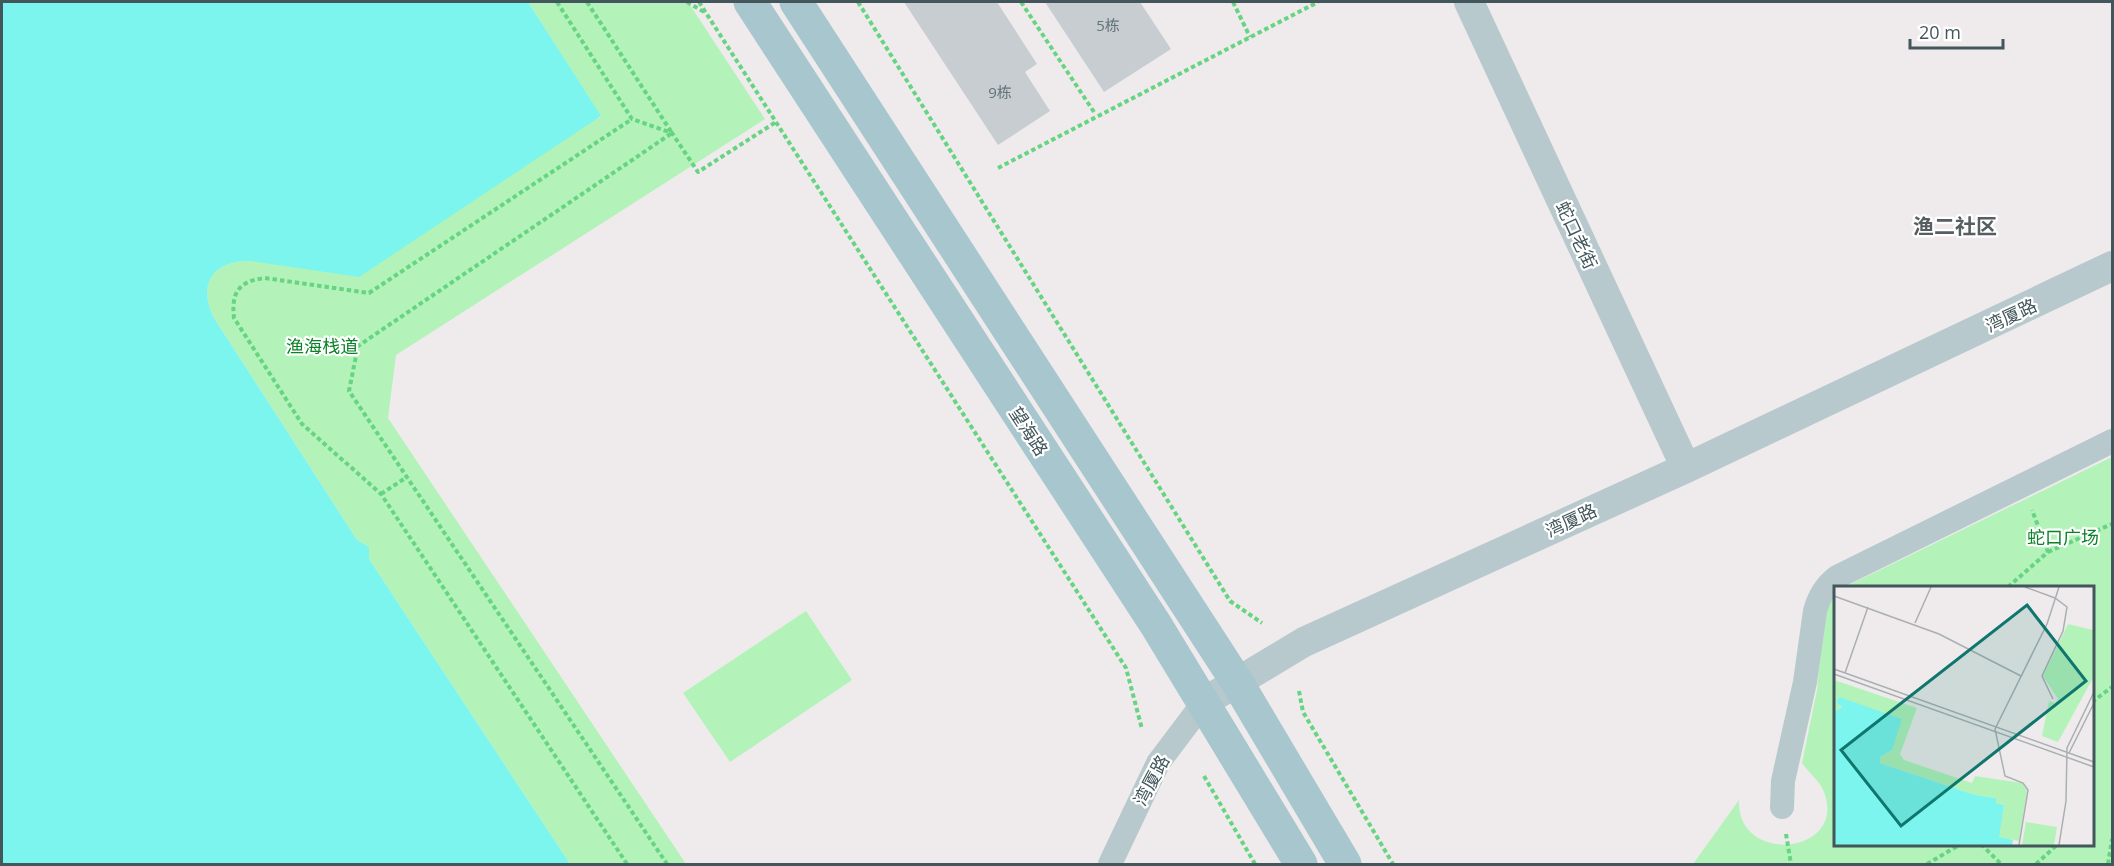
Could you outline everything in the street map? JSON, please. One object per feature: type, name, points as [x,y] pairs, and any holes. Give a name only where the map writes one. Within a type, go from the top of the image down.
[{"type":"main road","name":"望海路","points":[[750,2],[1156,625],[1301,864]]},
{"type":"main road","points":[[796,2],[1237,682],[1345,864]]},
{"type":"street","name":"蛇口老街","points":[[1469,2],[1686,468]]},
{"type":"street","name":"湾厦路","points":[[1110,864],[1158,764],[1204,702],[1304,642],[1686,468],[2112,266]]},
{"type":"street","points":[[1782,807],[1783,781],[1805,682],[1815,610],[1829,583],[2112,441]]},
{"type":"path","points":[[557,2],[632,119],[672,133]]},
{"type":"path","points":[[587,2],[698,172],[776,122]]},
{"type":"path","points":[[687,2],[707,13]]},
{"type":"path","points":[[699,2],[1126,668],[1142,729]]},
{"type":"path","points":[[858,2],[1230,601],[1262,623]]},
{"type":"path","points":[[1021,2],[1094,112]]},
{"type":"path","points":[[1233,2],[1250,37]]},
{"type":"path","points":[[998,168],[1318,2]]},
{"type":"path","points":[[627,864],[381,494],[302,424],[234,318],[232,304],[235,294],[242,285],[251,280],[265,278],[369,293],[632,119]]},
{"type":"path","points":[[666,864],[349,391],[358,346],[672,133]]},
{"type":"path","points":[[381,494],[407,477]]},
{"type":"path","points":[[2023,485],[2048,552]]},
{"type":"path","points":[[2008,586],[2048,552],[2112,524]]},
{"type":"path","points":[[2093,701],[2112,687]]},
{"type":"path","points":[[1299,691],[1303,712],[1393,864]]},
{"type":"path","points":[[1204,776],[1255,864]]},
{"type":"path","points":[[2108,864],[2112,839]]},
{"type":"path","points":[[1927,864],[1957,845]]},
{"type":"path","points":[[1983,845],[2001,864]]},
{"type":"path","points":[[2036,864],[2057,845]]},
{"type":"green space","name":"渔海栈道","points":[[528,2],[688,2],[765,119],[396,355],[388,418],[686,864],[570,864],[369,559],[369,547],[357,540],[214,318],[209,306],[208,285],[212,276],[227,265],[251,261],[601,117]]},
{"type":"green space","name":"蛇口广场","points":[[2112,457],[2112,864],[1693,864],[1739,800],[1743,821],[1754,835],[1771,843],[1789,844],[1807,840],[1820,829],[1827,813],[1824,792],[1802,763],[1817,690],[1825,608],[1834,594],[1834,845],[2093,845],[2093,586],[1847,586]]},
{"type":"green space","points":[[806,611],[852,680],[730,762],[683,693]]},
{"type":"water","points":[[2,2],[528,2],[601,116],[359,277],[251,261],[238,262],[227,265],[212,276],[207,295],[214,318],[357,540],[369,547],[369,559],[570,864],[2,864]]},
{"type":"building","points":[[904,2],[997,2],[1037,64],[1025,72],[1050,111],[998,145]]},
{"type":"building","points":[[1045,2],[1140,2],[1171,49],[1104,92]]},
{"type":"district","name":"渔二社区","points":[[1955,226]]}]
